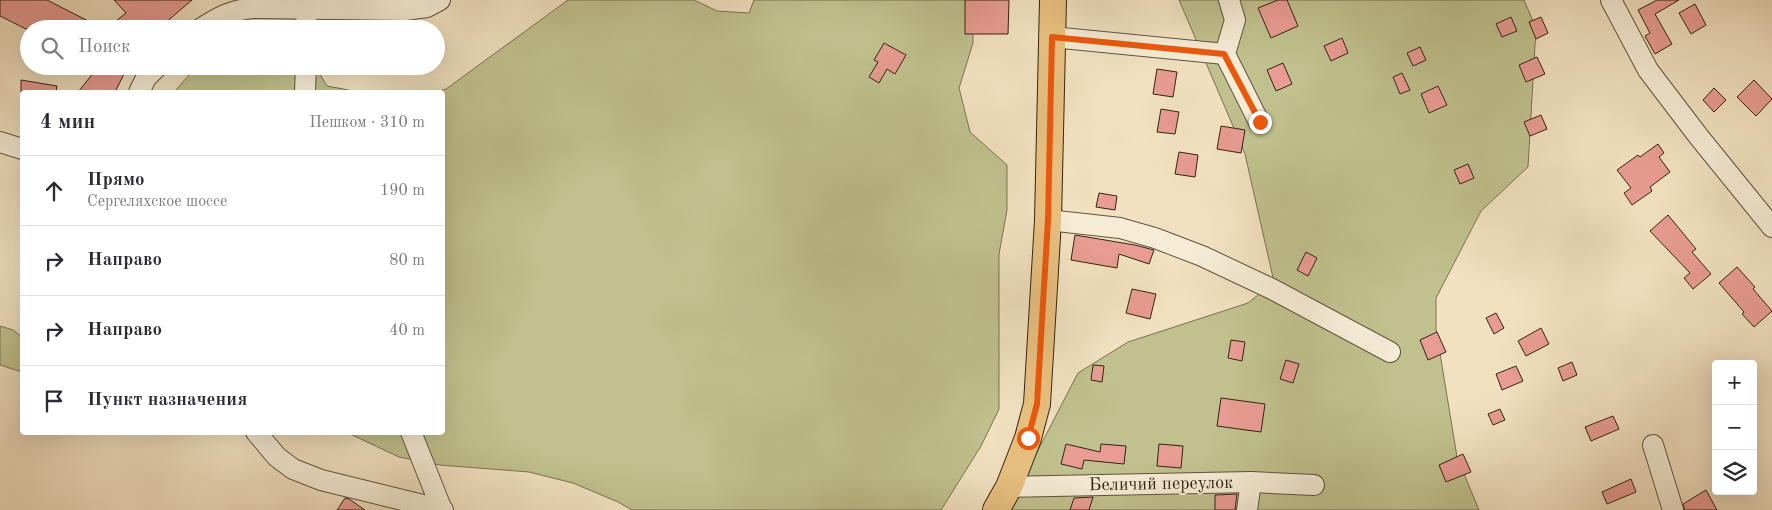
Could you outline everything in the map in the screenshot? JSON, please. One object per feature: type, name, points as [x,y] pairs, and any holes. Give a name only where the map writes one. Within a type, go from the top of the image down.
[{"type":"main road","points":[[996,510],[1008,487],[1028,438],[1037,404],[1048,220],[1053,0]]},
{"type":"street","points":[[214,20],[239,4],[307,4],[406,10],[427,7],[440,0]]},
{"type":"street","points":[[1229,0],[1235,20],[1224,54],[1260,122]]},
{"type":"street","points":[[1611,0],[1648,70],[1699,137],[1772,227]]},
{"type":"street","points":[[306,20],[307,4]]},
{"type":"street","points":[[1052,37],[1224,54]]},
{"type":"street","points":[[140,90],[149,75]]},
{"type":"street","points":[[305,90],[306,75]]},
{"type":"street","points":[[0,142],[20,148]]},
{"type":"street","points":[[1048,220],[1120,228],[1155,238],[1202,256],[1272,289],[1390,352]]},
{"type":"street","points":[[259,435],[278,457],[293,469],[321,480],[442,510]]},
{"type":"street","points":[[412,435],[442,510]]},
{"type":"street","points":[[1653,445],[1673,510]]},
{"type":"street","points":[[1247,510],[1250,482]]},
{"type":"street","name":"Беличий переулок","points":[[1008,487],[1250,482],[1314,485]]},
{"type":"green space","points":[[568,0],[694,0],[717,11],[749,13],[754,0],[973,0],[973,43],[959,88],[970,132],[1007,165],[1007,210],[999,254],[999,409],[981,446],[941,510],[632,510],[573,483],[529,472],[440,465],[399,457],[352,435],[445,435],[445,90],[443,90]]},
{"type":"green space","points":[[1179,0],[1524,0],[1536,28],[1528,167],[1481,211],[1436,298],[1436,329],[1457,457],[1479,510],[1007,510],[1078,373],[1128,342],[1248,303],[1274,282],[1245,154]]},
{"type":"green space","points":[[189,75],[320,75],[327,86],[348,90],[176,90]]},
{"type":"green space","points":[[0,326],[13,330],[20,335],[20,371],[0,365]]},
{"type":"building","points":[[0,0],[47,0],[86,20],[20,20],[20,26],[0,16]]},
{"type":"building","points":[[114,0],[192,0],[169,20],[117,20],[126,13]]},
{"type":"building","points":[[965,0],[1009,0],[1008,34],[965,34]]},
{"type":"building","points":[[1278,0],[1287,0],[1298,26],[1271,38],[1258,8]]},
{"type":"building","points":[[1657,0],[1679,0],[1655,14],[1672,44],[1655,54],[1645,36],[1650,33],[1638,10]]},
{"type":"building","points":[[1695,4],[1706,25],[1691,34],[1679,13]]},
{"type":"building","points":[[1511,17],[1517,31],[1502,37],[1496,24]]},
{"type":"building","points":[[1541,17],[1548,33],[1536,39],[1529,22]]},
{"type":"building","points":[[1342,38],[1348,53],[1331,61],[1324,46]]},
{"type":"building","points":[[884,43],[906,55],[895,74],[887,69],[879,83],[869,77],[878,62],[874,60]]},
{"type":"building","points":[[1420,47],[1426,60],[1413,66],[1407,53]]},
{"type":"building","points":[[1537,57],[1545,74],[1526,82],[1519,65]]},
{"type":"building","points":[[1283,63],[1292,84],[1276,91],[1267,70]]},
{"type":"building","points":[[1157,69],[1177,72],[1173,97],[1153,94]]},
{"type":"building","points":[[1402,73],[1410,90],[1400,94],[1393,77]]},
{"type":"building","points":[[92,75],[124,75],[116,90],[80,90]]},
{"type":"building","points":[[21,80],[57,86],[56,90],[21,90]]},
{"type":"building","points":[[1754,80],[1772,99],[1756,116],[1737,97]]},
{"type":"building","points":[[1438,86],[1447,105],[1429,113],[1421,94]]},
{"type":"building","points":[[1714,88],[1726,100],[1714,112],[1703,100]]},
{"type":"building","points":[[1161,109],[1179,112],[1175,134],[1157,132]]},
{"type":"building","points":[[1541,115],[1547,129],[1530,136],[1524,122]]},
{"type":"building","points":[[1221,126],[1245,130],[1241,153],[1217,149]]},
{"type":"building","points":[[1658,144],[1664,153],[1659,157],[1670,172],[1650,187],[1652,191],[1632,205],[1624,193],[1631,188],[1617,170]]},
{"type":"building","points":[[1179,152],[1198,155],[1195,177],[1175,174]]},
{"type":"building","points":[[1468,164],[1474,178],[1460,184],[1454,170]]},
{"type":"building","points":[[1099,193],[1117,196],[1115,210],[1096,207]]},
{"type":"building","points":[[1668,215],[1696,249],[1692,252],[1711,274],[1693,289],[1684,278],[1690,273],[1650,231]]},
{"type":"building","points":[[1075,235],[1154,250],[1149,264],[1119,254],[1117,268],[1071,260]]},
{"type":"building","points":[[1306,252],[1317,258],[1308,276],[1297,270]]},
{"type":"building","points":[[1737,267],[1755,287],[1753,289],[1772,311],[1754,327],[1742,314],[1744,312],[1719,283]]},
{"type":"building","points":[[1132,289],[1156,294],[1150,319],[1126,313]]},
{"type":"building","points":[[1496,313],[1504,328],[1494,334],[1486,318]]},
{"type":"building","points":[[1541,328],[1549,344],[1526,356],[1518,341]]},
{"type":"building","points":[[1437,332],[1446,352],[1428,360],[1420,340]]},
{"type":"building","points":[[1231,340],[1245,342],[1242,361],[1228,358]]},
{"type":"building","points":[[1286,360],[1299,364],[1293,383],[1280,379]]},
{"type":"building","points":[[1572,362],[1577,375],[1563,381],[1558,368]]},
{"type":"building","points":[[1093,365],[1104,366],[1102,382],[1091,380]]},
{"type":"building","points":[[1516,366],[1523,381],[1502,390],[1496,374]]},
{"type":"building","points":[[1221,398],[1265,404],[1261,432],[1217,426]]},
{"type":"building","points":[[1500,409],[1505,420],[1493,425],[1488,414]]},
{"type":"building","points":[[1613,416],[1619,429],[1591,441],[1585,427]]},
{"type":"building","points":[[1066,444],[1100,452],[1101,444],[1126,446],[1124,464],[1084,460],[1082,469],[1061,464]]},
{"type":"building","points":[[1159,444],[1183,446],[1181,468],[1157,466]]},
{"type":"building","points":[[1463,454],[1471,472],[1446,482],[1439,465]]},
{"type":"building","points":[[1631,479],[1636,492],[1607,504],[1602,492]]},
{"type":"building","points":[[1706,490],[1717,510],[1685,510],[1683,504]]},
{"type":"building","points":[[1237,494],[1235,510],[1215,510],[1215,495]]},
{"type":"building","points":[[1093,497],[1089,510],[1070,510],[1074,498]]},
{"type":"building","points":[[345,498],[349,499],[365,510],[337,510]]},
{"type":"route","points":[[1028,438],[1037,404],[1048,220],[1052,37],[1224,54],[1260,122]]}]
